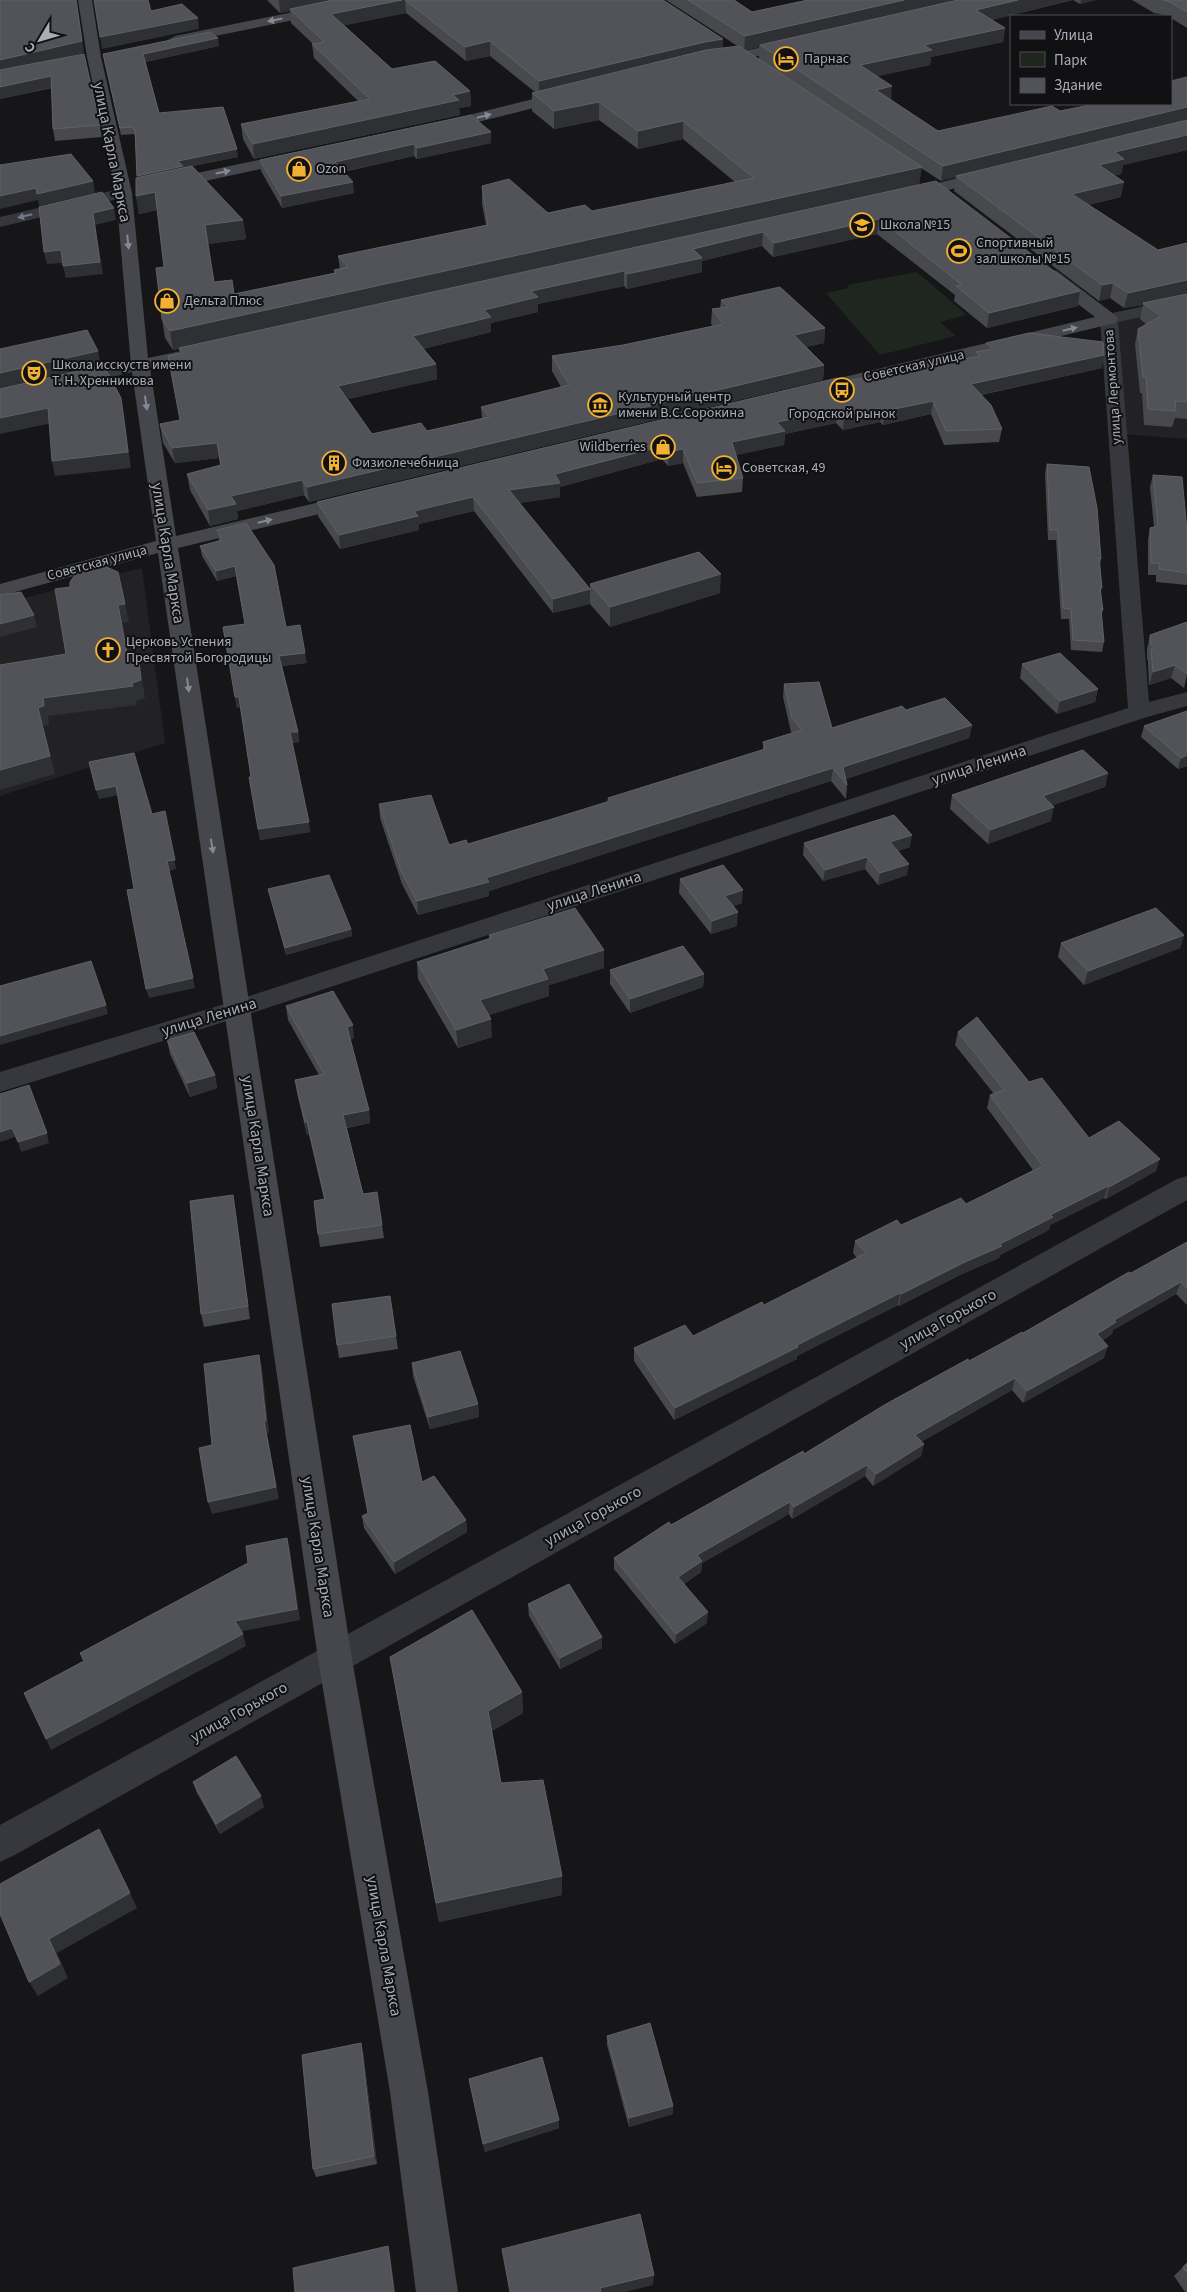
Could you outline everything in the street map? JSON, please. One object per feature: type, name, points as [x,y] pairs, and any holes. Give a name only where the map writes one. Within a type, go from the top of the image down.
[{"type":"main road","name":"улица Карла Маркса","points":[[85,0],[94,57],[140,190],[140,366],[335,1659],[409,2092],[437,2292]]},
{"type":"main road","points":[[161,43],[374,0]]},
{"type":"main road","points":[[705,62],[742,57],[813,41]]},
{"type":"main road","points":[[726,46],[758,68]]},
{"type":"main road","points":[[425,130],[579,93]]},
{"type":"main road","points":[[140,190],[308,154]]},
{"type":"main road","points":[[897,197],[1003,172]]},
{"type":"main road","points":[[922,177],[954,200]]},
{"type":"main road","name":"улица Лермонтова","points":[[1038,265],[1109,320]]},
{"type":"main road","name":"Советская улица","points":[[808,391],[1109,320]]},
{"type":"main road","points":[[140,366],[217,348]]},
{"type":"main road","name":"Советская улица","points":[[0,590],[167,544],[370,496]]},
{"type":"street","points":[[0,222],[140,190]]},
{"type":"street","name":"Советская улица","points":[[1109,320],[1187,302]]},
{"type":"street","name":"улица Лермонтова","points":[[1109,320],[1139,712]]},
{"type":"street","points":[[0,397],[140,366]]},
{"type":"street","name":"улица Ленина","points":[[0,1082],[237,1009],[1139,712],[1187,699]]},
{"type":"street","name":"улица Горького","points":[[0,1844],[1187,1187]]},
{"type":"shaded area","points":[[1187,305],[1187,439],[1122,434],[1115,321]]},
{"type":"shaded area","points":[[142,568],[165,743],[0,796],[0,604]]},
{"type":"green space","points":[[917,272],[967,315],[940,322],[956,336],[880,355],[826,293],[849,288],[847,285]]},
{"type":"building","points":[[0,0],[76,0],[82,41],[0,60]]},
{"type":"building","points":[[94,0],[148,0],[151,11],[182,4],[198,18],[100,37]]},
{"type":"building","points":[[333,0],[402,0],[331,14],[392,69],[435,61],[470,91],[453,95],[459,100],[253,144],[241,124],[370,99],[312,44],[324,42],[290,9]]},
{"type":"building","points":[[405,0],[663,0],[723,39],[539,81],[490,41],[465,47]]},
{"type":"building","points":[[688,0],[734,0],[752,12],[808,0],[904,0],[745,36]]},
{"type":"building","points":[[958,0],[1018,0],[976,10],[1005,28],[924,45],[932,50],[860,65],[892,86],[876,90],[938,131],[1052,106],[1060,111],[1090,105],[1172,105],[1172,81],[1187,77],[1187,107],[943,166],[760,45]]},
{"type":"building","points":[[1163,0],[1187,0],[1187,12],[1168,1]]},
{"type":"building","points":[[210,32],[218,38],[143,54],[159,113],[223,107],[237,149],[178,161],[183,166],[137,176],[135,130],[132,127],[120,128],[103,54]]},
{"type":"building","points":[[739,46],[922,167],[170,331],[162,319],[156,268],[164,267],[155,192],[136,196],[136,178],[192,166],[243,220],[205,225],[214,282],[232,280],[234,294],[336,273],[334,270],[348,267],[338,256],[488,225],[482,186],[509,179],[548,213],[585,205],[592,211],[754,178],[683,121],[638,131],[599,102],[554,111],[532,93],[706,50]]},
{"type":"building","points":[[84,54],[100,125],[53,129],[51,76],[0,87],[0,70]]},
{"type":"building","points":[[471,115],[491,132],[417,148],[414,144],[335,162],[353,182],[281,196],[260,160]]},
{"type":"building","points":[[1187,120],[1187,135],[1115,152],[1124,159],[1099,165],[1124,182],[1072,194],[1158,250],[1187,243],[1187,280],[1128,293],[1113,283],[1102,285],[956,176]]},
{"type":"building","points":[[71,154],[93,181],[37,194],[36,188],[0,196],[0,165]]},
{"type":"building","points":[[936,181],[1080,291],[989,313],[956,286],[962,285],[879,219],[774,243],[763,232],[693,249],[702,258],[627,274],[624,271],[531,291],[538,297],[484,310],[491,317],[413,336],[436,364],[338,386],[372,434],[421,423],[427,431],[489,417],[481,407],[569,385],[552,356],[623,345],[723,324],[712,309],[728,307],[721,300],[780,287],[825,328],[794,335],[824,365],[307,487],[302,480],[231,496],[236,504],[208,510],[187,474],[221,465],[217,443],[172,448],[160,424],[180,420],[168,356],[182,353],[179,348]]},
{"type":"building","points":[[102,192],[114,208],[93,213],[100,262],[63,266],[61,250],[44,252],[39,207]]},
{"type":"building","points":[[1187,294],[1187,402],[1175,401],[1176,411],[1148,409],[1146,377],[1143,377],[1138,329],[1161,316],[1143,303]]},
{"type":"building","points":[[87,330],[98,351],[0,373],[0,349]]},
{"type":"building","points":[[1029,333],[1103,342],[1104,355],[971,384],[991,405],[1002,429],[946,431],[933,401],[885,411],[881,408],[844,416],[838,410],[777,422],[785,431],[732,442],[743,478],[697,483],[683,449],[669,452],[663,446],[555,474],[560,483],[509,490],[590,589],[553,599],[473,497],[414,511],[418,516],[339,535],[317,502],[837,378],[841,382],[980,356],[976,352],[993,349],[986,343]]},
{"type":"building","points":[[104,365],[121,398],[128,452],[52,461],[48,408],[0,418],[0,389]]},
{"type":"building","points":[[1047,464],[1089,467],[1097,508],[1104,642],[1073,640],[1071,609],[1063,608],[1058,530],[1050,530]]},
{"type":"building","points":[[1153,475],[1182,477],[1187,531],[1187,573],[1159,569],[1159,563],[1151,563],[1150,528],[1158,526]]},
{"type":"building","points":[[246,523],[274,565],[286,627],[300,625],[305,653],[279,656],[298,732],[290,732],[309,822],[258,829],[239,697],[235,697],[223,627],[245,624],[235,566],[216,571],[200,546],[222,540],[217,530]]},
{"type":"building","points":[[699,552],[721,574],[610,607],[590,584]]},
{"type":"building","points":[[84,562],[104,566],[118,572],[125,604],[118,605],[127,653],[138,654],[141,680],[132,683],[133,686],[43,698],[44,706],[38,708],[50,756],[0,770],[0,665],[66,654],[55,589],[70,587],[70,582]]},
{"type":"building","points":[[21,592],[34,615],[0,624],[0,595]]},
{"type":"building","points":[[1187,622],[1187,674],[1175,665],[1153,672],[1151,649],[1154,648],[1151,645],[1150,635]]},
{"type":"building","points":[[1060,653],[1098,689],[1060,701],[1022,664]]},
{"type":"building","points":[[819,682],[832,728],[902,706],[906,710],[945,698],[972,725],[843,767],[847,785],[833,768],[486,878],[489,882],[417,901],[401,871],[379,804],[431,795],[449,845],[466,840],[468,844],[610,801],[608,798],[765,749],[763,742],[802,730],[792,718],[784,684]]},
{"type":"building","points":[[1187,711],[1187,755],[1181,758],[1144,726]]},
{"type":"building","points":[[1083,750],[1108,773],[1043,796],[1054,807],[990,830],[952,795]]},
{"type":"building","points":[[134,753],[152,814],[165,811],[175,860],[167,861],[193,978],[146,989],[127,890],[134,889],[116,786],[96,790],[89,762]]},
{"type":"building","points":[[894,815],[912,835],[890,842],[909,864],[880,873],[867,857],[825,870],[804,843]]},
{"type":"building","points":[[723,865],[743,890],[725,896],[738,912],[712,921],[680,879]]},
{"type":"building","points":[[329,875],[351,929],[285,948],[268,889]]},
{"type":"building","points":[[575,908],[604,950],[543,969],[548,979],[480,1000],[491,1019],[456,1030],[417,962],[491,938],[489,935]]},
{"type":"building","points":[[1156,908],[1184,935],[1088,971],[1061,943]]},
{"type":"building","points":[[683,946],[704,974],[630,999],[610,970]]},
{"type":"building","points":[[91,961],[106,1005],[0,1036],[0,986]]},
{"type":"building","points":[[333,991],[353,1025],[347,1027],[369,1110],[343,1115],[363,1194],[377,1192],[382,1225],[318,1234],[314,1201],[325,1199],[295,1080],[324,1074],[286,1006]]},
{"type":"building","points":[[977,1017],[1029,1082],[1042,1078],[1089,1138],[1119,1121],[1160,1159],[1109,1187],[1050,1215],[1053,1217],[1000,1244],[1002,1246],[900,1293],[797,1345],[798,1347],[675,1408],[634,1348],[685,1325],[693,1336],[762,1302],[764,1305],[866,1253],[855,1241],[897,1220],[901,1225],[961,1198],[966,1204],[1043,1166],[990,1095],[1004,1090],[958,1032]]},
{"type":"building","points":[[194,1032],[215,1075],[187,1083],[167,1040]]},
{"type":"building","points":[[29,1085],[47,1133],[18,1142],[12,1128],[0,1132],[0,1094]]},
{"type":"building","points":[[233,1195],[248,1306],[201,1314],[190,1201]]},
{"type":"building","points":[[1187,1242],[1187,1288],[1181,1282],[1114,1320],[1116,1322],[1097,1334],[1108,1346],[1027,1391],[1015,1378],[915,1435],[924,1444],[876,1474],[867,1465],[794,1507],[790,1502],[697,1555],[702,1561],[678,1577],[708,1612],[676,1634],[614,1558],[669,1522],[671,1525],[803,1451],[804,1454],[886,1404],[968,1359],[969,1361],[1023,1333],[1129,1272],[1131,1273]]},
{"type":"building","points":[[390,1296],[396,1336],[337,1345],[332,1304]]},
{"type":"building","points":[[460,1351],[478,1404],[428,1417],[412,1363]]},
{"type":"building","points":[[259,1355],[266,1421],[264,1421],[276,1487],[208,1502],[199,1448],[212,1445],[204,1364]]},
{"type":"building","points":[[410,1425],[422,1482],[434,1476],[466,1520],[394,1562],[362,1516],[368,1513],[353,1436]]},
{"type":"building","points":[[287,1538],[297,1609],[235,1621],[243,1634],[46,1739],[24,1693],[84,1661],[80,1653],[248,1563],[246,1546]]},
{"type":"building","points":[[569,1584],[602,1637],[560,1658],[528,1604]]},
{"type":"building","points":[[472,1610],[522,1692],[488,1711],[501,1783],[543,1780],[562,1876],[436,1903],[390,1657]]},
{"type":"building","points":[[236,1756],[261,1796],[216,1824],[193,1782]]},
{"type":"building","points":[[99,1829],[130,1893],[49,1939],[60,1964],[29,1982],[0,1914],[0,1884]]},
{"type":"building","points":[[650,2023],[673,2106],[629,2118],[607,2036]]},
{"type":"building","points":[[361,2043],[374,2156],[313,2169],[302,2055]]},
{"type":"building","points":[[542,2057],[559,2120],[483,2144],[469,2079]]},
{"type":"building","points":[[640,2214],[654,2275],[600,2288],[601,2292],[510,2292],[502,2249]]},
{"type":"building","points":[[388,2246],[394,2292],[295,2292],[293,2268]]},
{"type":"building","points":[[1187,2263],[1187,2273],[1183,2267]]},
{"type":"place","name":"Парнас","points":[[786,59]]},
{"type":"place","name":"Ozon","points":[[299,169]]},
{"type":"place","name":"Школа №15","points":[[862,225]]},
{"type":"place","name":"Спортивный зал школы №15","points":[[959,251]]},
{"type":"place","name":"Дельта Плюс","points":[[167,301]]},
{"type":"place","name":"Школа исскуств имени Т. Н. Хренникова","points":[[34,373]]},
{"type":"place","name":"Городской рынок","points":[[842,390]]},
{"type":"place","name":"Культурный центр имени В.С.Сорокина","points":[[600,405]]},
{"type":"place","name":"Wildberries","points":[[663,447]]},
{"type":"place","name":"Физиолечебница","points":[[334,463]]},
{"type":"place","name":"Советская, 49","points":[[724,468]]},
{"type":"place","name":"Церковь Успения Пресвятой Богородицы","points":[[108,650]]}]
